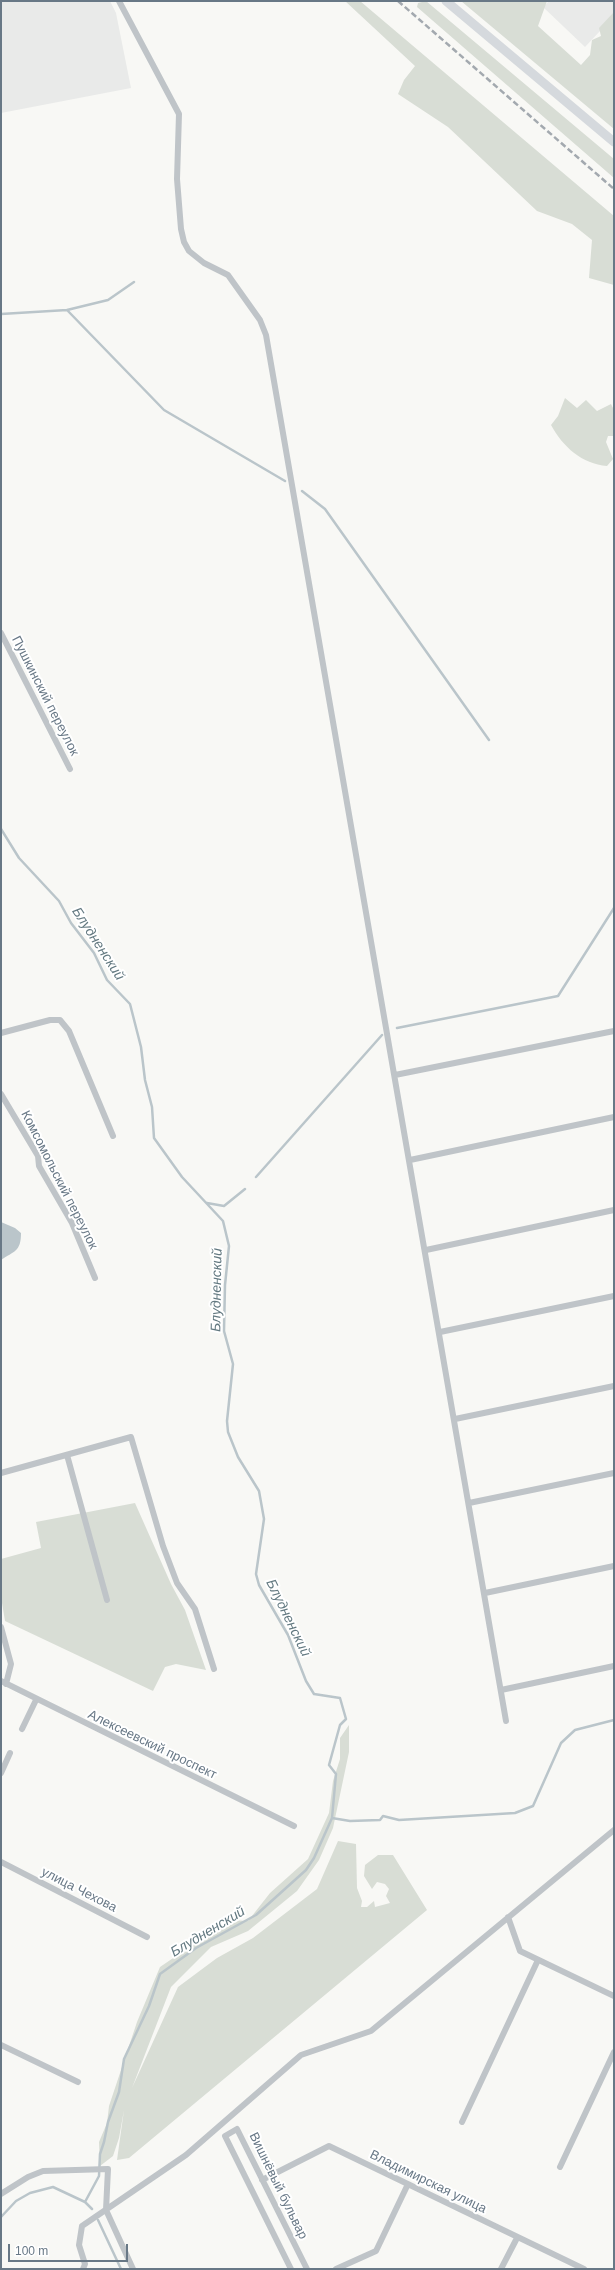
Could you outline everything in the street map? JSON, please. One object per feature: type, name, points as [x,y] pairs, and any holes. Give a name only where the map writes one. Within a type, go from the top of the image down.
[{"type":"street","points":[[119,1],[179,114],[177,179],[181,229],[184,242],[189,251],[204,263],[228,275],[260,320],[266,335],[426,1250],[506,1721]]},
{"type":"street","points":[[446,1],[614,142]]},
{"type":"street","name":"Пушкинский переулок","points":[[1,633],[70,768]]},
{"type":"street","points":[[1,1033],[50,1020],[60,1020],[69,1031],[113,1136]]},
{"type":"street","points":[[395,1075],[614,1031]]},
{"type":"street","name":"Комсомольский переулок","points":[[1,1094],[38,1156],[39,1166],[72,1223],[95,1278]]},
{"type":"street","points":[[410,1160],[614,1117]]},
{"type":"street","points":[[426,1250],[614,1210]]},
{"type":"street","points":[[440,1332],[614,1296]]},
{"type":"street","points":[[455,1419],[614,1386]]},
{"type":"street","points":[[1,1473],[131,1437],[163,1546],[177,1583],[195,1610],[214,1669]]},
{"type":"street","points":[[67,1455],[107,1600]]},
{"type":"street","points":[[469,1503],[614,1473]]},
{"type":"street","points":[[484,1593],[614,1566]]},
{"type":"street","points":[[1,1627],[11,1664],[4,1683]]},
{"type":"street","points":[[501,1690],[614,1666]]},
{"type":"street","name":"Алексеевский проспект","points":[[4,1683],[294,1826]]},
{"type":"street","points":[[22,1729],[36,1700]]},
{"type":"street","points":[[1,1773],[10,1753]]},
{"type":"street","points":[[83,2269],[85,2264],[79,2245],[82,2226],[106,2208],[186,2155],[301,2055],[371,2031],[613,1830]]},
{"type":"street","name":"улица Чехова","points":[[1,1862],[147,1936]]},
{"type":"street","points":[[508,1917],[520,1951],[614,1996]]},
{"type":"street","points":[[462,2122],[538,1960]]},
{"type":"street","points":[[1,2045],[78,2082]]},
{"type":"street","points":[[560,2167],[614,2052]]},
{"type":"street","name":"Вишнёвый бульвар","points":[[291,2269],[225,2136],[238,2129],[307,2269]]},
{"type":"street","name":"Владимирская улица","points":[[262,2180],[329,2146],[584,2269]]},
{"type":"street","points":[[1,2194],[28,2177],[43,2171],[108,2169],[106,2208],[108,2219],[133,2269]]},
{"type":"street","points":[[336,2269],[376,2251],[408,2184]]},
{"type":"street","points":[[501,2269],[517,2238]]},
{"type":"shaded area","points":[[1,1],[110,1],[116,13],[131,88],[1,113]]},
{"type":"shaded area","points":[[345,1],[360,1],[614,216],[614,285],[589,278],[592,240],[572,224],[537,211],[448,127],[398,94],[404,80],[415,66]]},
{"type":"shaded area","points":[[426,1],[614,159],[614,178],[417,7],[418,3]]},
{"type":"shaded area","points":[[461,1],[547,1],[538,26],[581,65],[590,55],[592,40],[601,36],[599,28],[614,12],[614,129]]},
{"type":"shaded area","points":[[549,1],[614,1],[614,16],[585,47],[543,7]]},
{"type":"shaded area","points":[[565,398],[577,408],[586,400],[597,411],[611,404],[614,410],[614,436],[608,436],[606,442],[613,459],[607,466],[589,462],[574,453],[561,440],[551,425],[558,416]]},
{"type":"shaded area","points":[[1,1222],[15,1228],[21,1233],[21,1239],[18,1248],[13,1253],[1,1260]]},
{"type":"shaded area","points":[[135,1503],[171,1584],[185,1610],[206,1670],[176,1664],[165,1667],[153,1691],[5,1621],[1,1597],[1,1559],[41,1548],[36,1522]]},
{"type":"shaded area","points":[[349,1725],[349,1752],[333,1828],[319,1860],[297,1891],[248,1931],[211,1947],[171,1987],[132,2088],[178,1987],[217,1958],[253,1938],[317,1889],[338,1841],[356,1844],[357,1888],[362,1901],[361,1907],[367,1907],[374,1901],[375,1907],[390,1903],[386,1896],[389,1889],[385,1884],[377,1882],[372,1889],[364,1876],[365,1865],[378,1855],[393,1855],[427,1910],[129,2158],[117,2160],[124,2110],[119,2138],[113,2156],[100,2166],[99,2142],[107,2123],[109,2106],[137,2022],[160,1967],[229,1920],[248,1921],[270,1893],[308,1859],[329,1813],[333,1781],[340,1759],[340,1738]]},
{"type":"waterway","points":[[67,310],[108,300],[134,282]]},
{"type":"waterway","points":[[1,314],[67,310],[164,410],[285,481]]},
{"type":"waterway","points":[[302,491],[325,509],[489,740]]},
{"type":"waterway","name":"Блудненский","points":[[1,829],[19,858],[59,901],[71,923],[94,953],[107,980],[130,1004],[141,1047],[145,1080],[152,1107],[154,1138],[182,1177],[223,1221],[229,1246],[225,1285],[224,1331],[233,1364],[227,1421],[228,1432],[238,1457],[259,1491],[264,1519],[256,1574],[259,1585],[288,1635],[306,1681],[314,1694],[340,1698],[346,1719],[340,1725],[329,1765],[336,1774],[332,1818],[314,1858],[306,1870],[256,1915],[196,1948],[160,1974],[149,2006],[124,2059],[119,2092],[108,2122],[100,2154],[99,2176],[85,2202],[53,2187],[30,2193],[16,2201],[1,2217]]},
{"type":"waterway","points":[[397,1028],[558,996],[614,908]]},
{"type":"waterway","points":[[256,1177],[382,1035]]},
{"type":"waterway","points":[[207,1203],[224,1206],[245,1189]]},
{"type":"waterway","points":[[332,1818],[350,1821],[380,1820],[383,1816],[399,1820],[515,1813],[533,1806],[561,1743],[575,1730],[614,1720]]},
{"type":"waterway","points":[[85,2202],[92,2209]]},
{"type":"waterway","points":[[98,2220],[121,2269]]},
{"type":"railway","points":[[398,1],[614,189]]}]
